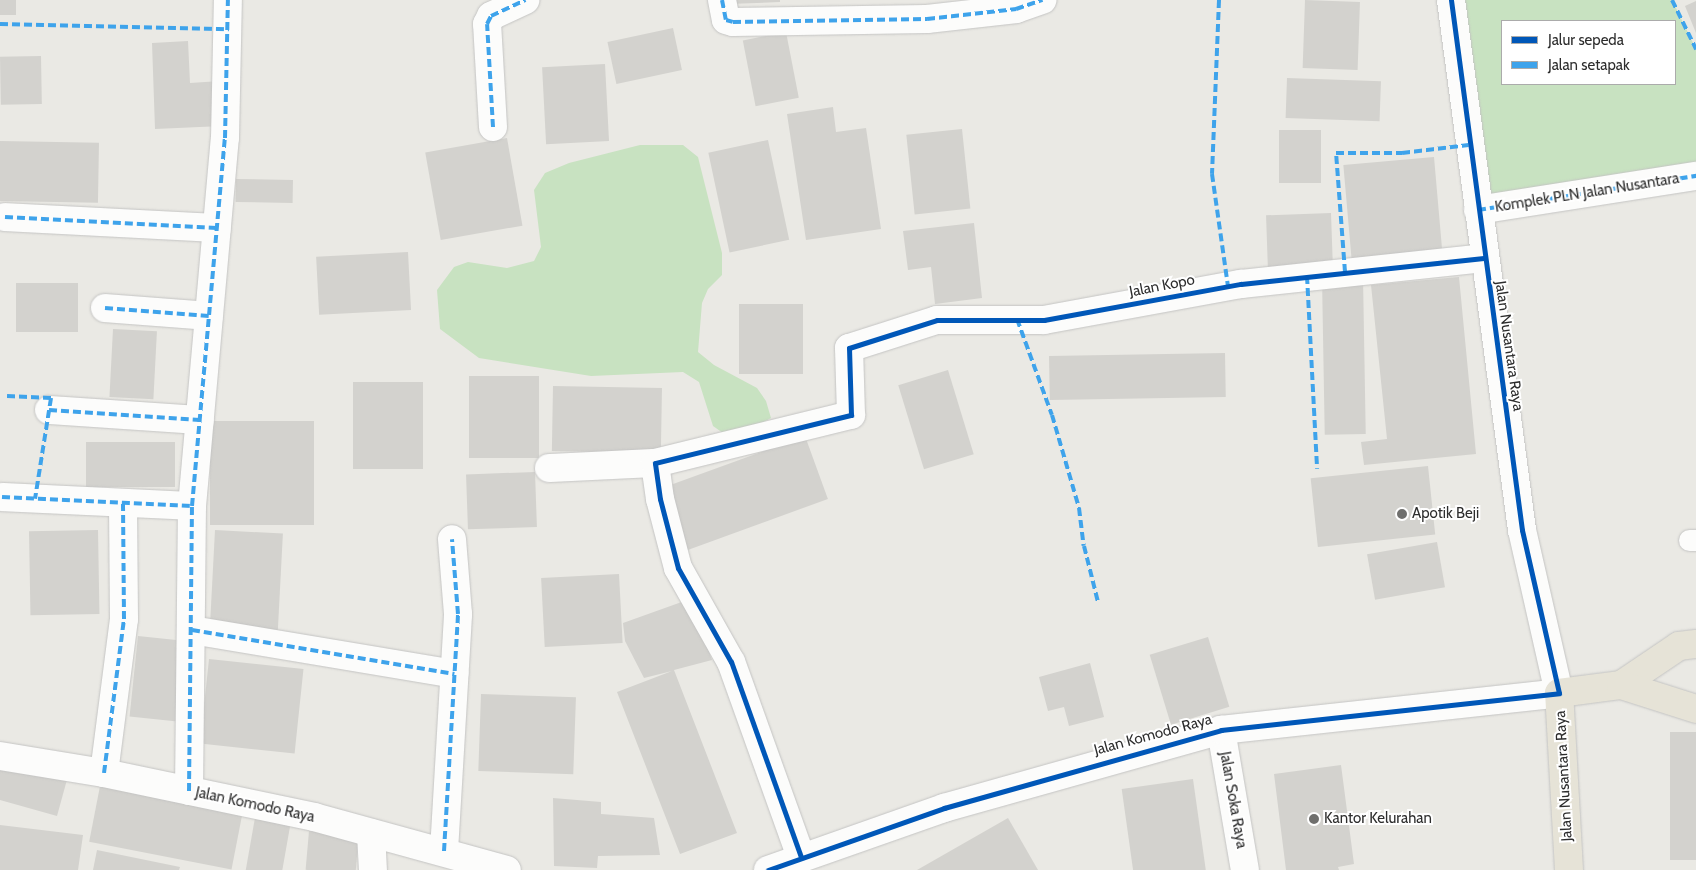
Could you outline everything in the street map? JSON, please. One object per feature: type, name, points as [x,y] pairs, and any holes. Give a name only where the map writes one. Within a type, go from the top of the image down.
[{"type":"highway","points":[[1621,685],[1679,646],[1696,644]]},
{"type":"highway","points":[[1559,693],[1621,685],[1696,709]]},
{"type":"highway","name":"Jalan Nusantara Raya","points":[[1559,693],[1569,870]]},
{"type":"street","points":[[189,791],[192,506],[225,138],[228,0]]},
{"type":"street","points":[[493,127],[487,24],[491,16],[525,0]]},
{"type":"street","points":[[722,0],[726,20],[733,22],[927,20],[1016,9],[1042,0]]},
{"type":"street","name":"Jalan Nusantara Raya","points":[[1451,0],[1484,258],[1522,530],[1559,693]]},
{"type":"street","name":"Komplek PLN Jalan Nusantara","points":[[1478,210],[1696,176]]},
{"type":"street","points":[[5,217],[218,228]]},
{"type":"street","name":"Jalan Kopo","points":[[655,463],[851,415],[849,348],[937,320],[1044,320],[1242,284],[1484,258]]},
{"type":"street","points":[[105,308],[209,316]]},
{"type":"street","points":[[49,410],[200,420]]},
{"type":"street","points":[[549,468],[655,463],[660,499],[678,568],[731,662],[801,857]]},
{"type":"street","points":[[2,497],[192,506]]},
{"type":"street","points":[[104,773],[124,619],[123,504]]},
{"type":"street","points":[[444,851],[458,614],[452,539]]},
{"type":"street","points":[[192,630],[454,674]]},
{"type":"street","name":"Jalan Komodo Raya","points":[[768,870],[944,808],[1221,730],[1559,693]]},
{"type":"street","name":"Jalan Soka Raya","points":[[1221,730],[1245,870]]},
{"type":"street","name":"Jalan Komodo Raya","points":[[0,756],[104,773],[314,818],[444,851],[507,870]]},
{"type":"street","points":[[370,833],[373,870]]},
{"type":"green space","points":[[1451,0],[1672,0],[1696,49],[1696,176],[1478,210]]},
{"type":"green space","points":[[640,145],[683,145],[698,157],[722,253],[722,275],[708,289],[702,303],[698,352],[714,365],[757,388],[766,401],[771,418],[753,428],[723,433],[713,426],[699,382],[683,372],[591,376],[479,358],[440,329],[437,290],[454,267],[468,262],[507,268],[534,261],[541,247],[534,190],[545,173],[569,163]]},
{"type":"building","points":[[0,0],[16,0],[16,15],[0,15]]},
{"type":"building","points":[[729,0],[780,0],[780,2],[729,4]]},
{"type":"building","points":[[1305,0],[1360,2],[1358,70],[1303,68]]},
{"type":"building","points":[[1696,1],[1696,33],[1685,6]]},
{"type":"building","points":[[673,28],[682,70],[616,84],[607,42]]},
{"type":"building","points":[[786,32],[799,98],[756,106],[743,40]]},
{"type":"building","points":[[188,41],[190,83],[220,81],[222,126],[155,129],[152,43]]},
{"type":"building","points":[[41,56],[42,104],[1,105],[0,57]]},
{"type":"building","points":[[605,64],[609,141],[546,144],[542,67]]},
{"type":"building","points":[[1287,78],[1381,81],[1380,121],[1286,118]]},
{"type":"building","points":[[833,107],[836,132],[866,128],[881,229],[806,240],[787,114]]},
{"type":"building","points":[[962,129],[970,209],[915,214],[906,135]]},
{"type":"building","points":[[1279,130],[1321,130],[1321,183],[1279,183]]},
{"type":"building","points":[[507,138],[522,226],[441,240],[425,152]]},
{"type":"building","points":[[768,140],[789,240],[730,252],[708,153]]},
{"type":"building","points":[[0,141],[99,143],[98,203],[0,201]]},
{"type":"building","points":[[1434,157],[1443,258],[1352,266],[1343,165]]},
{"type":"building","points":[[236,179],[293,180],[293,203],[236,202]]},
{"type":"building","points":[[1331,213],[1333,265],[1268,267],[1266,215]]},
{"type":"building","points":[[974,223],[982,298],[935,304],[931,267],[908,270],[903,231]]},
{"type":"building","points":[[408,252],[411,310],[319,315],[316,257]]},
{"type":"building","points":[[1363,277],[1366,434],[1325,435],[1322,278]]},
{"type":"building","points":[[1459,277],[1476,454],[1364,465],[1361,442],[1387,439],[1371,285]]},
{"type":"building","points":[[16,283],[78,283],[78,332],[16,332]]},
{"type":"building","points":[[739,304],[803,304],[803,374],[739,374]]},
{"type":"building","points":[[113,329],[157,331],[153,399],[109,397]]},
{"type":"building","points":[[1225,353],[1226,397],[1050,400],[1049,356]]},
{"type":"building","points":[[948,370],[974,454],[924,469],[898,385]]},
{"type":"building","points":[[469,376],[539,376],[539,458],[469,458]]},
{"type":"building","points":[[353,382],[423,382],[423,469],[353,469]]},
{"type":"building","points":[[553,386],[662,388],[661,453],[552,451]]},
{"type":"building","points":[[210,421],[314,421],[314,525],[210,525]]},
{"type":"building","points":[[805,436],[828,499],[682,552],[659,489]]},
{"type":"building","points":[[86,442],[175,442],[175,487],[86,487]]},
{"type":"building","points":[[1428,466],[1435,535],[1318,547],[1311,478]]},
{"type":"building","points":[[535,472],[537,527],[468,529],[466,474]]},
{"type":"building","points":[[98,530],[99,614],[30,615],[29,531]]},
{"type":"building","points":[[215,530],[283,534],[278,631],[210,628]]},
{"type":"building","points":[[1437,542],[1445,587],[1375,600],[1367,554]]},
{"type":"building","points":[[619,574],[623,643],[545,647],[541,578]]},
{"type":"building","points":[[690,599],[712,660],[674,670],[737,833],[680,854],[617,692],[672,671],[644,678],[625,641],[623,623]]},
{"type":"building","points":[[138,636],[186,641],[177,722],[130,717]]},
{"type":"building","points":[[1208,637],[1229,707],[1171,725],[1150,655]]},
{"type":"building","points":[[209,659],[303,669],[295,753],[200,744]]},
{"type":"building","points":[[1090,663],[1104,717],[1069,726],[1064,707],[1048,711],[1039,677]]},
{"type":"building","points":[[481,694],[576,697],[573,774],[478,771]]},
{"type":"building","points":[[1670,732],[1696,732],[1696,860],[1670,860]]},
{"type":"building","points":[[0,758],[68,776],[57,816],[0,800]]},
{"type":"building","name":"Kantor Kelurahan","points":[[1341,765],[1354,864],[1338,867],[1339,870],[1286,870],[1274,774]]},
{"type":"building","points":[[1193,779],[1206,870],[1133,870],[1122,789]]},
{"type":"building","points":[[101,781],[243,809],[232,870],[89,842]]},
{"type":"building","points":[[553,798],[601,802],[601,814],[654,818],[660,855],[598,856],[597,868],[554,866]]},
{"type":"building","points":[[256,812],[291,818],[282,870],[246,870]]},
{"type":"building","points":[[1008,818],[1038,870],[917,870]]},
{"type":"building","points":[[0,825],[83,835],[78,870],[0,870]]},
{"type":"building","points":[[309,831],[359,835],[356,870],[306,870]]},
{"type":"building","points":[[97,850],[180,867],[179,870],[93,870]]},
{"type":"marked path","points":[[189,791],[192,506],[225,138],[228,0]]},
{"type":"marked path","points":[[493,127],[487,24],[491,16],[525,0]]},
{"type":"marked path","points":[[722,0],[726,20],[733,22],[927,19],[1016,9],[1042,0]]},
{"type":"marked path","points":[[1219,0],[1212,174],[1228,287]]},
{"type":"marked path","points":[[1672,0],[1696,49]]},
{"type":"marked path","points":[[0,24],[229,29]]},
{"type":"marked path","points":[[1345,272],[1336,153],[1402,153],[1469,145]]},
{"type":"marked path","points":[[1478,210],[1696,176]]},
{"type":"marked path","points":[[5,217],[217,228]]},
{"type":"marked path","points":[[1307,276],[1317,469]]},
{"type":"marked path","points":[[105,308],[209,316]]},
{"type":"marked path","points":[[1017,319],[1052,415],[1079,508],[1084,546],[1098,602]]},
{"type":"marked path","points":[[7,396],[51,398],[35,499]]},
{"type":"marked path","points":[[49,410],[200,420]]},
{"type":"marked path","points":[[2,497],[192,506]]},
{"type":"marked path","points":[[104,773],[124,619],[123,504]]},
{"type":"marked path","points":[[444,851],[458,614],[452,539]]},
{"type":"marked path","points":[[192,630],[454,674]]},
{"type":"cycle path","points":[[768,870],[944,808],[1221,730],[1559,693],[1522,530],[1451,0]]},
{"type":"cycle path","points":[[801,857],[731,662],[678,568],[660,499],[655,463],[851,415],[849,348],[937,320],[1044,320],[1241,284],[1484,258]]},
{"type":"place","name":"Apotik Beji","points":[[1402,514]]},
{"type":"place","name":"Kantor Kelurahan","points":[[1314,819]]}]
